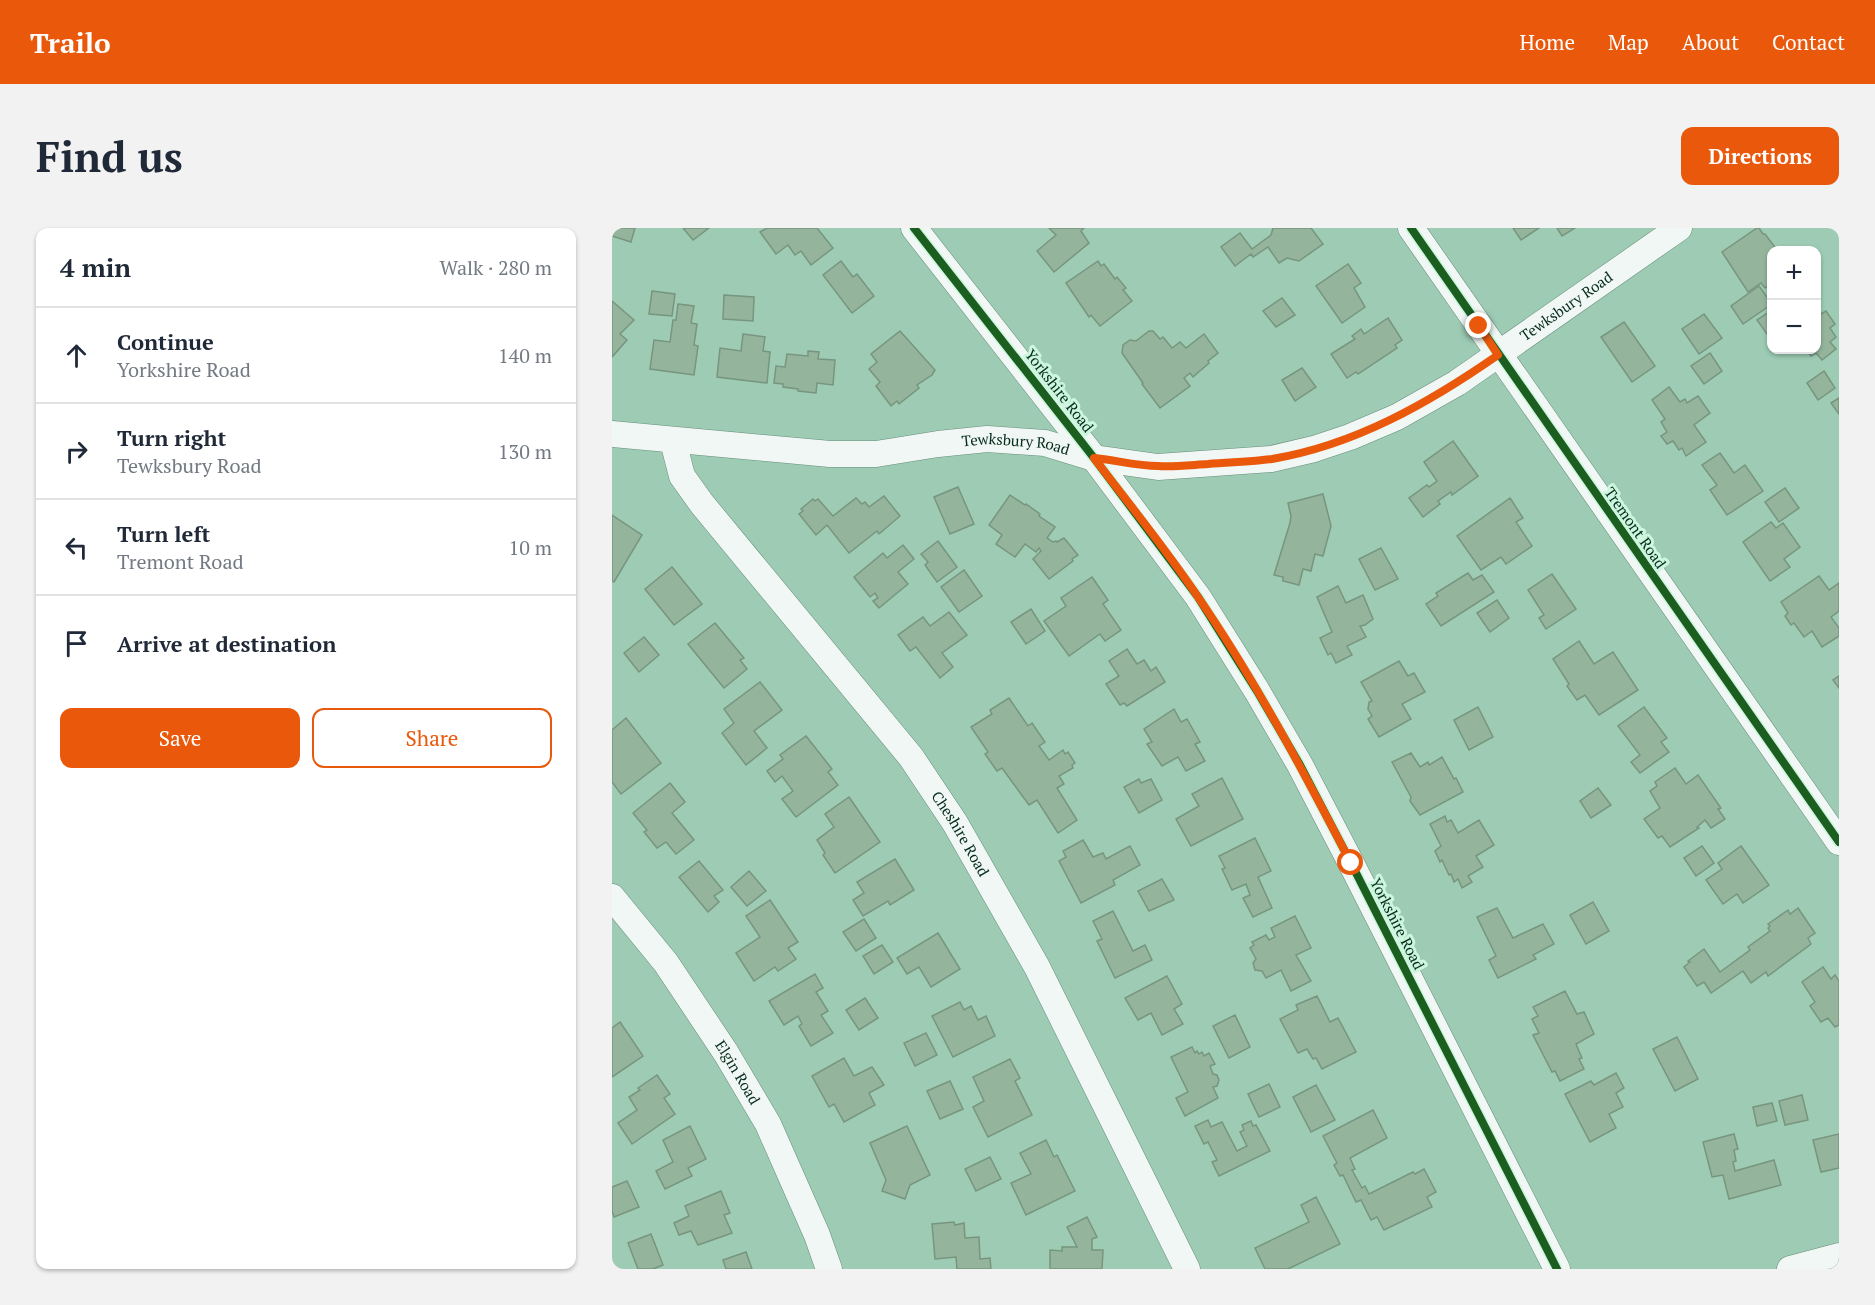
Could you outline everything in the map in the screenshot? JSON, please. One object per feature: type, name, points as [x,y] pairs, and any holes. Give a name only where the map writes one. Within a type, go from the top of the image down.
[{"type":"street","name":"Yorkshire Road","points":[[914,228],[1094,458],[1198,597],[1257,691],[1300,765],[1557,1269]]},
{"type":"street","name":"Tremont Road","points":[[1411,228],[1839,842]]},
{"type":"street","name":"Tewksbury Road","points":[[612,434],[830,454],[876,454],[987,439],[1045,443],[1094,458],[1158,466],[1271,459],[1350,438],[1397,417],[1457,384],[1679,228]]},
{"type":"street","name":"Cheshire Road","points":[[673,441],[682,476],[702,504],[911,757],[955,823],[1037,967],[1187,1269]]},
{"type":"street","name":"Elgin Road","points":[[612,897],[666,963],[726,1053],[768,1124],[817,1235],[829,1269]]},
{"type":"street","points":[[1790,1269],[1839,1256]]},
{"type":"building","points":[[612,228],[635,228],[631,242],[612,236]]},
{"type":"building","points":[[683,228],[709,228],[693,240]]},
{"type":"building","points":[[767,228],[817,228],[833,248],[811,265],[801,251],[795,255],[788,245],[776,254],[760,232]]},
{"type":"building","points":[[1049,228],[1084,228],[1081,231],[1089,243],[1054,272],[1037,251],[1056,235]]},
{"type":"building","points":[[1273,228],[1311,228],[1323,244],[1299,261],[1287,258],[1279,263],[1268,247],[1253,257],[1251,254],[1235,266],[1221,247],[1240,233],[1252,249],[1271,235]]},
{"type":"building","points":[[1513,228],[1539,228],[1521,240]]},
{"type":"building","points":[[1557,228],[1575,228],[1562,236]]},
{"type":"building","points":[[1759,228],[1774,246],[1767,246],[1767,287],[1765,288],[1761,283],[1748,292],[1722,252]]},
{"type":"building","points":[[841,261],[853,277],[857,274],[874,296],[852,313],[823,275]]},
{"type":"building","points":[[1098,261],[1101,266],[1104,264],[1115,279],[1117,277],[1126,288],[1123,290],[1132,301],[1100,326],[1091,315],[1089,317],[1066,283]]},
{"type":"building","points":[[1348,264],[1361,283],[1354,288],[1365,307],[1342,323],[1316,286]]},
{"type":"building","points":[[1759,286],[1767,297],[1767,307],[1743,324],[1731,306]]},
{"type":"building","points":[[652,291],[675,294],[672,316],[649,314]]},
{"type":"building","points":[[724,295],[754,297],[753,321],[723,319]]},
{"type":"building","points":[[1282,298],[1295,315],[1276,327],[1263,311]]},
{"type":"building","points":[[612,301],[634,320],[620,334],[627,340],[612,357]]},
{"type":"building","points":[[678,304],[694,306],[691,323],[697,324],[694,345],[698,346],[694,375],[650,369],[654,340],[670,342]]},
{"type":"building","points":[[1826,311],[1835,324],[1830,328],[1836,337],[1830,342],[1836,349],[1822,360],[1817,354],[1821,354],[1821,314]]},
{"type":"building","points":[[1767,313],[1767,334],[1757,320]]},
{"type":"building","points":[[1704,314],[1722,338],[1699,354],[1682,329]]},
{"type":"building","points":[[1388,318],[1402,340],[1395,345],[1397,348],[1358,374],[1356,372],[1347,378],[1331,354],[1355,339],[1352,336],[1361,329],[1364,334]]},
{"type":"building","points":[[1624,322],[1655,366],[1632,382],[1601,337]]},
{"type":"building","points":[[900,331],[935,370],[932,375],[917,385],[919,388],[899,404],[897,401],[891,406],[876,386],[880,382],[869,369],[877,362],[871,354]]},
{"type":"building","points":[[1149,331],[1153,331],[1160,339],[1163,337],[1172,348],[1180,342],[1186,348],[1204,334],[1218,353],[1193,377],[1190,373],[1184,378],[1190,386],[1160,408],[1122,353],[1123,345],[1130,340],[1136,341]]},
{"type":"building","points":[[743,334],[765,337],[763,351],[770,352],[767,383],[717,377],[720,348],[741,351]]},
{"type":"building","points":[[808,351],[819,352],[818,359],[835,360],[833,385],[817,383],[816,393],[798,391],[798,389],[783,387],[783,384],[774,383],[776,366],[785,367],[787,354],[808,356]]},
{"type":"building","points":[[1710,353],[1722,371],[1704,384],[1691,366]]},
{"type":"building","points":[[1302,368],[1316,387],[1295,401],[1282,380]]},
{"type":"building","points":[[1824,371],[1835,388],[1818,400],[1807,383]]},
{"type":"building","points":[[1669,387],[1680,402],[1685,399],[1687,403],[1698,396],[1710,413],[1694,425],[1706,442],[1686,456],[1682,448],[1679,450],[1673,441],[1667,444],[1661,436],[1667,432],[1661,422],[1665,419],[1652,400]]},
{"type":"building","points":[[1839,398],[1839,414],[1831,403]]},
{"type":"building","points":[[1453,441],[1478,476],[1452,495],[1451,492],[1438,501],[1440,504],[1423,517],[1409,498],[1437,481],[1424,462]]},
{"type":"building","points":[[1720,453],[1734,473],[1745,465],[1763,491],[1727,515],[1710,490],[1717,485],[1702,465]]},
{"type":"building","points":[[958,487],[974,524],[950,534],[934,497]]},
{"type":"building","points":[[1785,488],[1799,508],[1779,522],[1765,502]]},
{"type":"building","points":[[1323,494],[1331,526],[1323,556],[1315,554],[1311,571],[1303,569],[1299,585],[1283,581],[1283,577],[1274,575],[1290,523],[1288,503]]},
{"type":"building","points":[[1010,495],[1026,504],[1055,527],[1047,538],[1057,542],[1064,538],[1078,555],[1049,579],[1033,559],[1041,551],[1039,548],[1036,552],[1025,544],[1015,557],[996,544],[1002,535],[989,525]]},
{"type":"building","points":[[884,496],[900,516],[879,534],[877,531],[849,553],[827,525],[816,535],[799,514],[803,511],[801,509],[813,499],[815,501],[818,499],[833,516],[856,498],[862,504],[865,502],[869,507]]},
{"type":"building","points":[[1510,498],[1523,518],[1516,522],[1532,546],[1506,564],[1501,557],[1481,570],[1457,536]]},
{"type":"building","points":[[612,515],[642,535],[614,582],[612,581]]},
{"type":"building","points":[[1771,522],[1776,528],[1783,523],[1800,547],[1784,559],[1790,567],[1770,581],[1743,542]]},
{"type":"building","points":[[938,541],[957,567],[937,582],[925,565],[928,562],[921,554]]},
{"type":"building","points":[[903,545],[914,559],[898,572],[908,584],[879,608],[873,601],[878,598],[875,593],[870,597],[854,577],[883,553],[887,558]]},
{"type":"building","points":[[1381,548],[1398,579],[1375,590],[1359,559]]},
{"type":"building","points":[[672,567],[702,604],[674,625],[645,589]]},
{"type":"building","points":[[964,570],[982,596],[959,612],[941,587]]},
{"type":"building","points":[[1468,573],[1473,580],[1482,575],[1494,592],[1441,626],[1426,604],[1438,596],[1436,593]]},
{"type":"building","points":[[1552,574],[1576,609],[1546,629],[1539,618],[1544,615],[1528,590]]},
{"type":"building","points":[[1819,576],[1829,590],[1839,583],[1839,611],[1831,617],[1839,628],[1839,636],[1822,647],[1812,631],[1804,637],[1794,623],[1791,625],[1785,616],[1788,613],[1781,602]]},
{"type":"building","points":[[1092,577],[1108,600],[1103,604],[1121,630],[1105,641],[1100,634],[1069,656],[1044,621],[1066,606],[1061,598]]},
{"type":"building","points":[[1338,586],[1346,603],[1363,595],[1373,619],[1360,626],[1366,637],[1347,646],[1352,655],[1336,663],[1331,653],[1328,655],[1320,638],[1332,632],[1317,597]]},
{"type":"building","points":[[1497,600],[1509,618],[1490,632],[1477,613]]},
{"type":"building","points":[[1031,609],[1045,631],[1026,644],[1011,622]]},
{"type":"building","points":[[949,612],[967,635],[942,653],[953,667],[940,678],[916,647],[910,651],[898,635],[923,617],[930,626]]},
{"type":"building","points":[[715,623],[744,658],[740,660],[747,669],[724,688],[688,644]]},
{"type":"building","points":[[644,637],[659,655],[639,672],[624,653]]},
{"type":"building","points":[[1579,641],[1594,664],[1613,652],[1638,690],[1599,715],[1585,695],[1577,700],[1553,659]]},
{"type":"building","points":[[1127,649],[1137,664],[1144,660],[1151,671],[1156,667],[1165,682],[1127,706],[1124,703],[1120,705],[1106,684],[1119,676],[1109,661]]},
{"type":"building","points":[[1399,661],[1408,676],[1414,673],[1425,692],[1402,704],[1411,719],[1379,737],[1368,719],[1372,716],[1368,709],[1369,702],[1372,701],[1361,682]]},
{"type":"building","points":[[1839,676],[1839,688],[1833,680]]},
{"type":"building","points":[[760,682],[782,710],[754,731],[767,748],[746,765],[722,733],[734,723],[724,709]]},
{"type":"building","points":[[1009,698],[1028,726],[1032,723],[1045,742],[1039,746],[1049,760],[1063,750],[1065,754],[1068,752],[1075,763],[1072,765],[1073,768],[1059,776],[1064,784],[1057,788],[1077,820],[1058,833],[1037,800],[1029,805],[1002,768],[997,771],[985,754],[988,752],[971,727],[992,714],[990,710]]},
{"type":"building","points":[[1478,707],[1493,737],[1469,750],[1454,720]]},
{"type":"building","points":[[1644,707],[1667,738],[1661,742],[1669,752],[1640,773],[1631,762],[1640,755],[1618,726]]},
{"type":"building","points":[[1174,709],[1181,722],[1187,719],[1200,742],[1195,744],[1205,761],[1186,771],[1178,757],[1162,766],[1147,744],[1152,742],[1144,729]]},
{"type":"building","points":[[626,718],[661,763],[621,794],[612,782],[612,730]]},
{"type":"building","points":[[806,736],[832,769],[828,772],[838,785],[796,817],[782,799],[793,791],[782,776],[775,782],[767,771],[783,759],[780,755]]},
{"type":"building","points":[[1411,753],[1420,767],[1428,762],[1429,765],[1442,757],[1463,792],[1420,815],[1410,801],[1411,797],[1392,762]]},
{"type":"building","points":[[1675,768],[1686,784],[1698,775],[1721,808],[1718,809],[1725,819],[1711,828],[1705,820],[1697,827],[1699,828],[1670,847],[1662,836],[1658,838],[1644,819],[1660,808],[1650,791],[1657,786],[1655,782]]},
{"type":"building","points":[[1222,778],[1243,819],[1191,846],[1176,819],[1199,806],[1192,794]]},
{"type":"building","points":[[1139,779],[1141,783],[1151,779],[1162,800],[1139,813],[1124,787]]},
{"type":"building","points":[[670,783],[685,802],[672,813],[694,840],[676,854],[666,842],[657,848],[644,832],[647,830],[633,813]]},
{"type":"building","points":[[1598,788],[1611,805],[1591,818],[1580,801]]},
{"type":"building","points":[[849,797],[880,842],[835,873],[823,855],[825,853],[817,840],[834,827],[825,814]]},
{"type":"building","points":[[1445,816],[1447,822],[1451,820],[1458,833],[1479,820],[1494,845],[1476,856],[1483,867],[1468,876],[1472,882],[1462,888],[1458,879],[1454,882],[1435,851],[1441,846],[1430,824]]},
{"type":"building","points":[[1255,838],[1271,871],[1258,877],[1272,908],[1253,917],[1243,898],[1250,895],[1246,884],[1232,890],[1222,869],[1225,868],[1219,856]]},
{"type":"building","points":[[1083,840],[1093,857],[1103,853],[1106,859],[1130,846],[1140,865],[1113,880],[1115,885],[1081,903],[1059,861],[1066,857],[1063,851]]},
{"type":"building","points":[[1702,846],[1714,863],[1696,876],[1684,858]]},
{"type":"building","points":[[1741,846],[1769,885],[1743,903],[1737,894],[1723,904],[1706,880],[1722,869],[1718,863]]},
{"type":"building","points":[[895,859],[914,890],[890,905],[888,901],[863,916],[853,900],[864,893],[857,882]]},
{"type":"building","points":[[699,861],[723,890],[714,896],[719,902],[708,912],[679,877]]},
{"type":"building","points":[[749,871],[766,891],[747,906],[731,887]]},
{"type":"building","points":[[1162,879],[1174,900],[1149,911],[1138,891]]},
{"type":"building","points":[[770,900],[798,942],[788,948],[796,959],[778,971],[775,967],[754,981],[736,953],[760,937],[746,916]]},
{"type":"building","points":[[1593,902],[1609,931],[1586,944],[1570,915]]},
{"type":"building","points":[[1497,908],[1513,938],[1543,924],[1554,944],[1533,955],[1536,959],[1498,978],[1489,960],[1496,956],[1477,917]]},
{"type":"building","points":[[1798,908],[1815,933],[1808,938],[1811,944],[1768,976],[1766,972],[1751,983],[1743,971],[1711,993],[1704,982],[1697,986],[1684,967],[1704,949],[1720,972],[1750,950],[1748,947],[1770,931],[1768,924],[1788,910],[1790,914]]},
{"type":"building","points":[[1113,911],[1133,951],[1145,945],[1152,960],[1115,978],[1097,941],[1102,939],[1093,921]]},
{"type":"building","points":[[1295,916],[1311,948],[1296,955],[1311,981],[1291,991],[1281,970],[1266,978],[1262,971],[1255,970],[1253,963],[1256,959],[1250,948],[1254,945],[1252,942],[1266,935],[1269,940],[1275,937],[1271,928]]},
{"type":"building","points":[[864,919],[876,938],[856,951],[843,932]]},
{"type":"building","points":[[938,933],[960,969],[931,987],[919,967],[907,974],[897,958]]},
{"type":"building","points":[[882,945],[893,962],[874,974],[863,956]]},
{"type":"building","points":[[1823,967],[1831,979],[1835,975],[1839,981],[1839,1025],[1835,1027],[1828,1018],[1821,1022],[1810,1006],[1815,1002],[1802,982]]},
{"type":"building","points":[[815,974],[823,988],[816,992],[828,1011],[821,1015],[833,1033],[811,1046],[799,1026],[802,1024],[798,1016],[784,1025],[769,1001]]},
{"type":"building","points":[[1167,976],[1182,1004],[1174,1009],[1183,1024],[1162,1035],[1151,1013],[1138,1020],[1125,998]]},
{"type":"building","points":[[1565,991],[1577,1014],[1584,1012],[1594,1034],[1576,1044],[1584,1069],[1560,1081],[1555,1071],[1552,1072],[1533,1035],[1539,1033],[1532,1019],[1538,1016],[1533,1007]]},
{"type":"building","points":[[1317,996],[1330,1022],[1338,1018],[1356,1052],[1322,1069],[1307,1049],[1298,1053],[1280,1019],[1298,1010],[1296,1005]]},
{"type":"building","points":[[865,998],[878,1018],[859,1030],[846,1010]]},
{"type":"building","points":[[960,1002],[964,1010],[971,1006],[978,1020],[986,1016],[995,1036],[953,1057],[932,1016]]},
{"type":"building","points":[[1235,1015],[1250,1047],[1229,1058],[1213,1026]]},
{"type":"building","points":[[620,1022],[643,1056],[612,1077],[612,1028]]},
{"type":"building","points":[[926,1033],[937,1055],[915,1066],[904,1043]]},
{"type":"building","points":[[1677,1037],[1698,1079],[1675,1091],[1653,1049]]},
{"type":"building","points":[[1192,1047],[1195,1053],[1202,1052],[1204,1056],[1209,1053],[1215,1064],[1210,1066],[1213,1074],[1217,1075],[1219,1080],[1217,1086],[1213,1087],[1218,1098],[1185,1116],[1176,1098],[1188,1092],[1171,1057]]},
{"type":"building","points":[[844,1058],[854,1076],[872,1067],[884,1085],[869,1093],[875,1105],[844,1122],[834,1104],[829,1107],[812,1076]]},
{"type":"building","points":[[1010,1059],[1020,1078],[1015,1081],[1032,1115],[988,1137],[973,1107],[984,1101],[973,1077]]},
{"type":"building","points":[[1616,1073],[1624,1088],[1616,1093],[1623,1107],[1609,1114],[1616,1128],[1590,1142],[1565,1094],[1591,1081],[1594,1085]]},
{"type":"building","points":[[657,1075],[670,1094],[664,1098],[675,1114],[632,1144],[618,1123],[637,1110],[629,1097]]},
{"type":"building","points":[[950,1081],[963,1109],[940,1119],[927,1091]]},
{"type":"building","points":[[1269,1084],[1280,1107],[1259,1117],[1248,1094]]},
{"type":"building","points":[[1316,1085],[1335,1120],[1311,1132],[1293,1097]]},
{"type":"building","points":[[1802,1095],[1808,1120],[1785,1125],[1779,1101]]},
{"type":"building","points":[[1772,1103],[1777,1121],[1757,1126],[1753,1107]]},
{"type":"building","points":[[1373,1110],[1387,1138],[1350,1158],[1355,1169],[1352,1170],[1362,1188],[1365,1186],[1369,1194],[1413,1172],[1415,1174],[1424,1169],[1436,1192],[1427,1197],[1432,1207],[1384,1230],[1377,1217],[1371,1220],[1361,1200],[1356,1202],[1343,1175],[1340,1176],[1334,1165],[1337,1163],[1323,1136]]},
{"type":"building","points":[[1208,1120],[1211,1127],[1222,1122],[1237,1151],[1247,1146],[1240,1132],[1244,1130],[1242,1125],[1251,1121],[1253,1126],[1256,1125],[1270,1151],[1219,1176],[1212,1162],[1217,1160],[1208,1142],[1204,1144],[1195,1126]]},
{"type":"building","points":[[690,1126],[706,1159],[688,1168],[692,1176],[665,1189],[656,1171],[673,1162],[663,1140]]},
{"type":"building","points":[[907,1126],[930,1175],[910,1185],[905,1199],[882,1191],[886,1180],[870,1143]]},
{"type":"building","points":[[1734,1134],[1738,1149],[1734,1150],[1735,1171],[1774,1160],[1781,1185],[1729,1199],[1723,1175],[1712,1177],[1703,1142]]},
{"type":"building","points":[[1839,1134],[1839,1168],[1821,1172],[1813,1140]]},
{"type":"building","points":[[1046,1140],[1054,1157],[1057,1155],[1075,1191],[1026,1215],[1011,1183],[1031,1174],[1020,1153]]},
{"type":"building","points":[[990,1157],[1001,1179],[976,1191],[965,1169]]},
{"type":"building","points":[[627,1181],[639,1207],[614,1217],[612,1187]]},
{"type":"building","points":[[721,1191],[730,1213],[724,1215],[732,1233],[698,1245],[691,1231],[679,1235],[674,1223],[689,1216],[685,1206]]},
{"type":"building","points":[[1316,1197],[1340,1244],[1288,1269],[1265,1269],[1255,1248],[1309,1222],[1301,1205]]},
{"type":"building","points":[[1087,1217],[1097,1237],[1092,1239],[1092,1250],[1103,1250],[1102,1269],[1050,1269],[1050,1250],[1062,1251],[1062,1247],[1077,1247],[1067,1227]]},
{"type":"building","points":[[954,1222],[955,1225],[964,1223],[965,1238],[979,1237],[980,1259],[990,1258],[991,1269],[957,1269],[956,1257],[935,1259],[932,1224]]},
{"type":"building","points":[[651,1234],[663,1265],[653,1269],[638,1269],[628,1243]]},
{"type":"building","points":[[746,1252],[752,1269],[726,1269],[723,1260]]},
{"type":"cycle path","points":[[914,228],[1094,458],[1198,597],[1257,691],[1300,765],[1351,863],[1557,1269]]},
{"type":"cycle path","points":[[1411,228],[1839,842]]},
{"type":"route","points":[[1351,863],[1300,765],[1198,597],[1094,458],[1158,466],[1234,462],[1271,459],[1350,438],[1397,417],[1457,384],[1498,355],[1479,326]]}]
